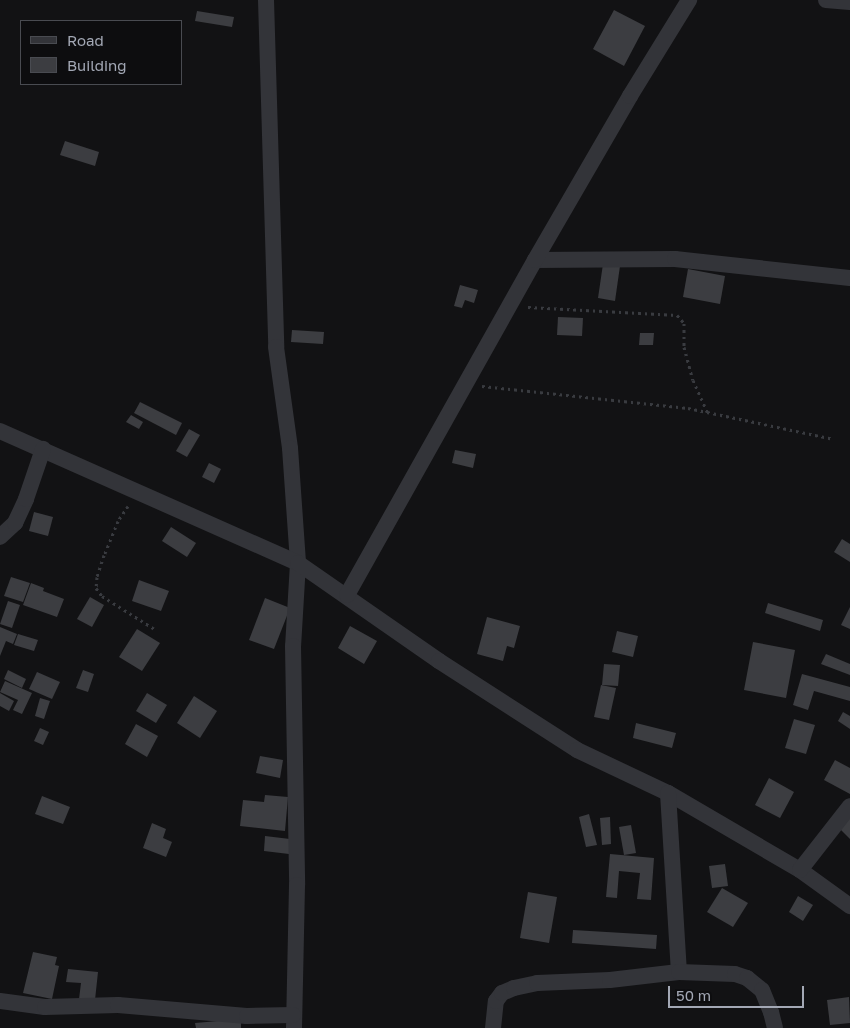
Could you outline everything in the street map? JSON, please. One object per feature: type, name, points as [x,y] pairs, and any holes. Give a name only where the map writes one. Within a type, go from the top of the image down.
[{"type":"street","points":[[0,1001],[45,1007],[118,1005],[247,1016],[293,1022],[297,885],[293,656],[298,563],[290,448],[276,347],[266,0]]},
{"type":"street","points":[[347,595],[535,260],[630,96],[689,0]]},
{"type":"street","points":[[826,0],[850,2]]},
{"type":"street","points":[[535,260],[676,258],[850,278]]},
{"type":"street","points":[[0,431],[298,563],[347,595],[439,661],[577,750],[668,793],[800,870],[850,906]]},
{"type":"street","points":[[0,537],[15,522],[26,499],[43,449]]},
{"type":"street","points":[[668,793],[679,972]]},
{"type":"street","points":[[800,870],[850,806]]},
{"type":"street","points":[[493,1028],[496,1001],[502,992],[514,988],[537,983],[610,980],[679,972],[735,974],[755,982],[762,990],[772,1012],[775,1028]]},
{"type":"path","points":[[509,307],[677,316],[684,323],[684,347],[693,380],[708,413]]},
{"type":"path","points":[[465,384],[688,408],[834,439]]},
{"type":"path","points":[[138,491],[118,521],[97,577],[96,588],[102,596],[113,604],[156,630]]},
{"type":"building","points":[[614,10],[645,26],[624,66],[593,49]]},
{"type":"building","points":[[197,11],[234,17],[232,27],[195,21]]},
{"type":"building","points":[[65,141],[99,152],[95,166],[60,155]]},
{"type":"building","points":[[603,264],[620,266],[615,301],[598,298]]},
{"type":"building","points":[[688,269],[725,276],[720,304],[683,297]]},
{"type":"building","points":[[460,285],[478,290],[474,303],[465,300],[462,308],[454,306]]},
{"type":"building","points":[[558,317],[583,318],[582,336],[557,335]]},
{"type":"building","points":[[292,330],[324,332],[323,344],[291,342]]},
{"type":"building","points":[[640,333],[654,333],[653,345],[639,345]]},
{"type":"building","points":[[140,402],[182,423],[176,435],[134,413]]},
{"type":"building","points":[[131,415],[143,422],[139,429],[126,422]]},
{"type":"building","points":[[189,429],[200,435],[187,457],[176,451]]},
{"type":"building","points":[[455,450],[476,454],[473,468],[452,463]]},
{"type":"building","points":[[209,463],[221,469],[214,483],[202,477]]},
{"type":"building","points":[[34,512],[53,517],[48,536],[29,531]]},
{"type":"building","points":[[171,527],[196,543],[187,557],[162,541]]},
{"type":"building","points":[[842,539],[850,544],[850,562],[834,552]]},
{"type":"building","points":[[11,577],[30,583],[23,602],[4,596]]},
{"type":"building","points":[[139,580],[169,591],[161,611],[132,601]]},
{"type":"building","points":[[31,583],[44,588],[43,591],[64,599],[57,617],[23,605]]},
{"type":"building","points":[[90,597],[104,605],[92,627],[77,619]]},
{"type":"building","points":[[265,598],[290,608],[274,649],[249,640]]},
{"type":"building","points":[[8,601],[20,605],[12,628],[0,624]]},
{"type":"building","points":[[768,603],[823,620],[820,631],[765,613]]},
{"type":"building","points":[[850,607],[850,629],[841,625]]},
{"type":"building","points":[[487,617],[520,626],[514,648],[507,646],[503,661],[477,654]]},
{"type":"building","points":[[350,626],[377,641],[364,664],[338,648]]},
{"type":"building","points":[[0,627],[17,634],[13,644],[6,641],[0,656]]},
{"type":"building","points":[[137,629],[160,643],[142,671],[119,657]]},
{"type":"building","points":[[617,631],[638,636],[633,657],[612,652]]},
{"type":"building","points":[[18,634],[38,640],[34,651],[14,645]]},
{"type":"building","points":[[753,642],[795,650],[786,698],[744,690]]},
{"type":"building","points":[[826,654],[850,664],[850,675],[821,664]]},
{"type":"building","points":[[604,664],[620,665],[618,686],[602,685]]},
{"type":"building","points":[[8,670],[26,679],[22,688],[4,679]]},
{"type":"building","points":[[83,670],[94,674],[88,692],[76,688]]},
{"type":"building","points":[[37,672],[60,682],[52,699],[29,689]]},
{"type":"building","points":[[802,674],[850,687],[850,701],[814,691],[808,710],[793,705]]},
{"type":"building","points":[[5,681],[32,693],[22,714],[13,710],[18,700],[0,692]]},
{"type":"building","points":[[601,685],[616,688],[609,720],[594,717]]},
{"type":"building","points":[[0,693],[14,701],[9,711],[0,706]]},
{"type":"building","points":[[147,693],[167,705],[156,723],[136,711]]},
{"type":"building","points":[[194,696],[217,711],[200,738],[177,723]]},
{"type":"building","points":[[40,698],[50,701],[44,719],[35,716]]},
{"type":"building","points":[[843,712],[850,716],[850,729],[838,721]]},
{"type":"building","points":[[794,719],[815,725],[806,754],[785,748]]},
{"type":"building","points":[[636,723],[676,733],[672,748],[633,738]]},
{"type":"building","points":[[136,724],[158,736],[147,757],[125,744]]},
{"type":"building","points":[[40,728],[49,732],[43,745],[34,741]]},
{"type":"building","points":[[260,756],[283,760],[280,778],[256,773]]},
{"type":"building","points":[[835,760],[850,768],[850,794],[824,780]]},
{"type":"building","points":[[769,778],[794,792],[780,818],[755,805]]},
{"type":"building","points":[[265,795],[288,797],[285,831],[240,826],[243,800],[264,802]]},
{"type":"building","points":[[42,796],[70,807],[63,824],[35,814]]},
{"type":"building","points":[[589,814],[597,845],[586,847],[579,817]]},
{"type":"building","points":[[850,816],[850,839],[839,828]]},
{"type":"building","points":[[610,817],[611,844],[602,845],[600,818]]},
{"type":"building","points":[[152,823],[166,829],[163,838],[172,842],[166,857],[143,848]]},
{"type":"building","points":[[631,825],[636,853],[624,855],[619,827]]},
{"type":"building","points":[[265,836],[290,839],[289,854],[264,851]]},
{"type":"building","points":[[610,854],[654,858],[651,900],[637,899],[640,873],[619,871],[617,898],[606,897]]},
{"type":"building","points":[[725,864],[728,886],[712,888],[709,866]]},
{"type":"building","points":[[722,888],[748,903],[733,927],[707,912]]},
{"type":"building","points":[[528,892],[557,897],[549,943],[520,938]]},
{"type":"building","points":[[798,896],[813,905],[803,921],[789,912]]},
{"type":"building","points":[[573,930],[657,935],[656,949],[572,943]]},
{"type":"building","points":[[33,952],[57,957],[55,965],[59,966],[52,999],[23,993]]},
{"type":"building","points":[[68,969],[98,972],[95,1000],[79,999],[81,983],[66,982]]},
{"type":"building","points":[[849,997],[850,1023],[830,1025],[827,1000]]},
{"type":"building","points":[[241,1019],[241,1028],[196,1028],[195,1023]]}]
